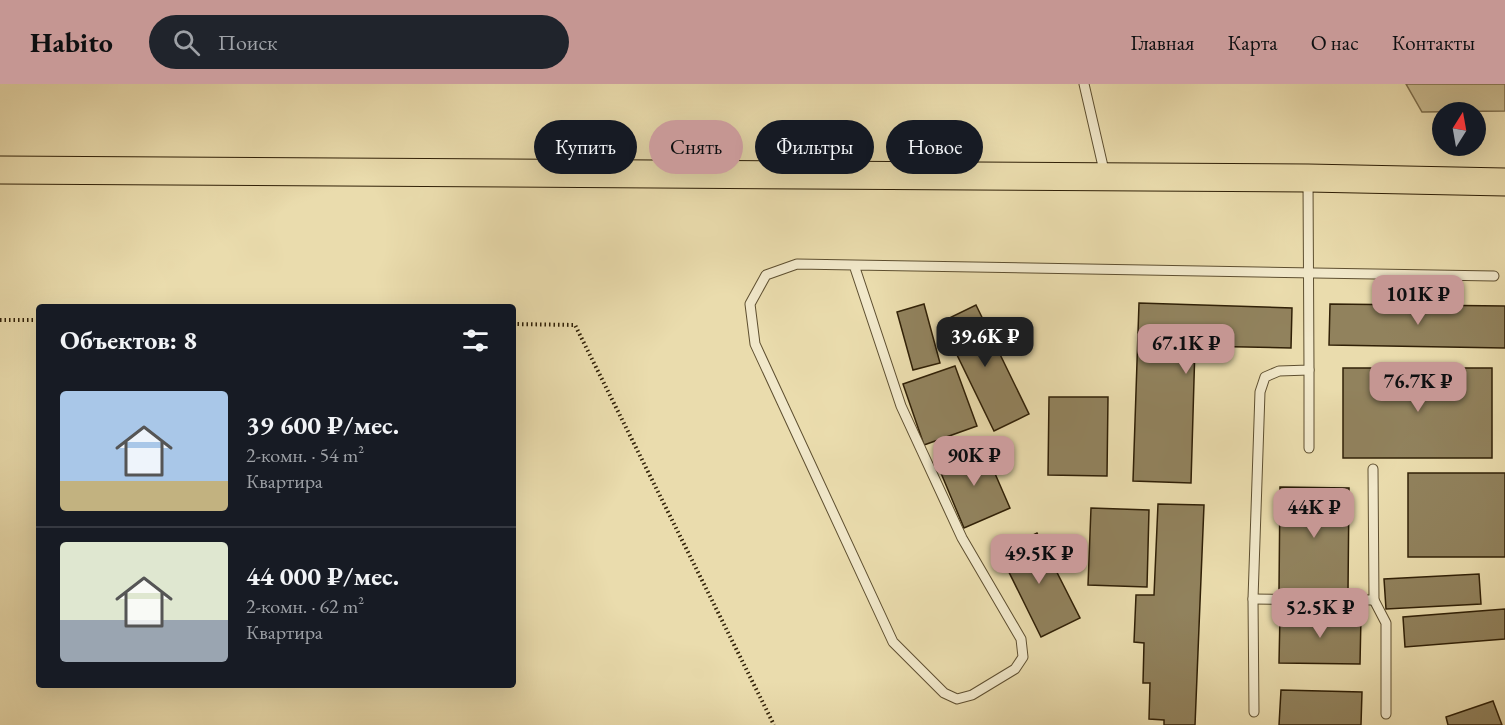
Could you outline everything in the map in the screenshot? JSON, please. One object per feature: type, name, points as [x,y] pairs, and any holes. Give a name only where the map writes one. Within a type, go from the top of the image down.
[{"type":"main road","points":[[0,170],[1308,178],[1505,182]]},
{"type":"lane","points":[[1084,84],[1105,177]]},
{"type":"lane","points":[[1308,178],[1309,448]]},
{"type":"lane","points":[[854,265],[901,406],[962,538],[1021,639],[1023,657],[1015,669],[972,695],[957,699],[944,693],[894,642],[755,344],[750,304],[766,275],[797,264],[1494,276]]},
{"type":"lane","points":[[1254,712],[1253,599],[1260,392],[1265,377],[1280,371],[1309,370]]},
{"type":"lane","points":[[1373,469],[1374,600],[1386,623],[1386,714]]},
{"type":"lane","points":[[1253,599],[1374,600]]},
{"type":"path","points":[[0,320],[36,320]]},
{"type":"path","points":[[516,324],[575,325],[774,725]]},
{"type":"shaded area","points":[[1406,84],[1505,84],[1505,111],[1486,111],[1486,102],[1432,102],[1432,112],[1422,112]]},
{"type":"building","points":[[1139,303],[1292,308],[1291,348],[1195,346],[1191,483],[1133,481]]},
{"type":"building","points":[[924,304],[940,363],[913,370],[897,312]]},
{"type":"building","points":[[1330,304],[1505,306],[1505,348],[1329,345]]},
{"type":"building","points":[[976,305],[1029,414],[994,431],[941,322]]},
{"type":"building","points":[[955,366],[977,426],[924,445],[903,384]]},
{"type":"building","points":[[1343,368],[1492,368],[1492,458],[1343,458]]},
{"type":"building","points":[[1049,397],[1108,397],[1107,476],[1048,475]]},
{"type":"building","points":[[983,446],[1010,508],[964,528],[938,466]]},
{"type":"building","points":[[1408,473],[1505,473],[1505,557],[1408,557]]},
{"type":"building","points":[[1280,487],[1349,488],[1348,591],[1279,590]]},
{"type":"building","points":[[1158,504],[1204,505],[1195,725],[1164,725],[1164,720],[1149,719],[1150,683],[1143,683],[1144,643],[1134,642],[1136,595],[1154,595]]},
{"type":"building","points":[[1091,508],[1149,510],[1147,587],[1088,585]]},
{"type":"building","points":[[1037,533],[1080,618],[1041,637],[999,552]]},
{"type":"building","points":[[1479,574],[1481,604],[1386,609],[1384,579]]},
{"type":"building","points":[[1505,609],[1505,639],[1405,647],[1403,617]]},
{"type":"building","points":[[1280,614],[1361,616],[1360,664],[1279,663]]},
{"type":"building","points":[[1281,690],[1362,692],[1361,725],[1279,725]]},
{"type":"building","points":[[1493,701],[1502,725],[1448,725],[1446,717]]}]
